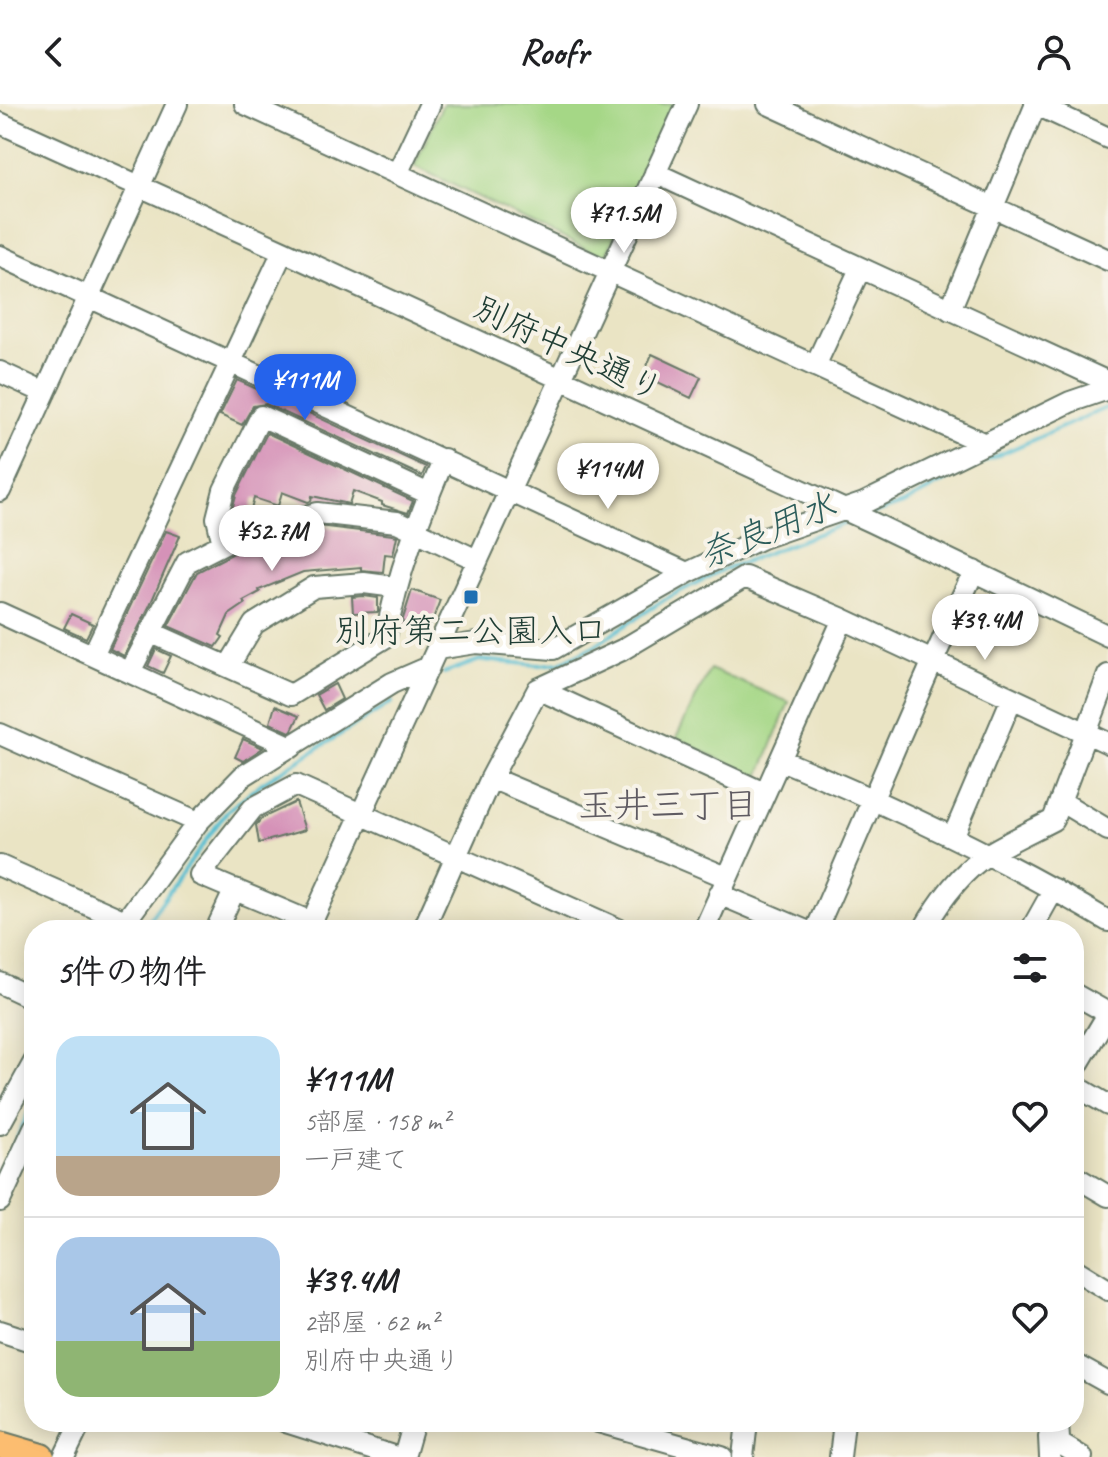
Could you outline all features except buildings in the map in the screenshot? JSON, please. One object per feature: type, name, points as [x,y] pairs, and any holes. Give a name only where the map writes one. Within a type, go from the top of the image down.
[{"type":"main road","points":[[0,1445],[41,1457]]},
{"type":"street","points":[[0,491],[177,104]]},
{"type":"street","points":[[245,104],[985,444]]},
{"type":"street","points":[[397,174],[430,104]]},
{"type":"street","points":[[313,920],[687,104]]},
{"type":"street","points":[[768,104],[1108,260]]},
{"type":"street","points":[[950,310],[1035,104],[1108,138]]},
{"type":"street","name":"別府中央通り","points":[[0,123],[871,522],[1108,636]]},
{"type":"street","points":[[655,173],[1108,382]]},
{"type":"street","points":[[93,655],[283,251]]},
{"type":"street","points":[[0,256],[687,573]]},
{"type":"street","points":[[815,366],[860,269]]},
{"type":"street","points":[[0,372],[45,393]]},
{"type":"street","points":[[126,920],[198,822],[243,776],[433,658],[476,643],[553,649],[687,573],[762,538],[846,511],[1070,402],[1108,389]]},
{"type":"street","points":[[223,544],[217,518],[224,490],[261,416],[429,494]]},
{"type":"street","points":[[150,632],[291,695],[386,637],[395,587],[413,530],[444,459]]},
{"type":"street","points":[[130,672],[187,562],[248,531],[317,513],[397,522],[477,560]]},
{"type":"street","points":[[821,920],[875,799],[931,661],[974,571]]},
{"type":"street","points":[[427,920],[491,778],[538,689],[622,650],[745,577],[843,619],[1108,743]]},
{"type":"street","points":[[228,667],[254,624],[314,587],[364,583],[395,587]]},
{"type":"street","points":[[0,613],[292,747]]},
{"type":"street","points":[[708,920],[843,619]]},
{"type":"street","points":[[929,920],[941,899],[988,854],[1053,820],[1108,675]]},
{"type":"street","points":[[538,689],[764,793]]},
{"type":"street","points":[[953,837],[1012,698]]},
{"type":"street","points":[[0,734],[198,822]]},
{"type":"street","points":[[781,760],[875,799],[988,854],[1108,921]]},
{"type":"street","points":[[491,778],[722,886],[785,920]]},
{"type":"street","points":[[298,920],[200,875],[253,808],[296,785],[597,920]]},
{"type":"street","points":[[1060,801],[1108,830]]},
{"type":"street","points":[[0,866],[110,920]]},
{"type":"street","points":[[221,920],[235,889]]},
{"type":"street","points":[[1037,920],[1054,889]]},
{"type":"street","points":[[0,983],[24,994]]},
{"type":"street","points":[[1084,1000],[1108,1014],[1084,1054]]},
{"type":"street","points":[[3,1110],[24,1077]]},
{"type":"street","points":[[1084,1091],[1108,1105]]},
{"type":"street","points":[[0,1201],[24,1149]]},
{"type":"street","points":[[1084,1182],[1108,1196]]},
{"type":"street","points":[[1084,1275],[1108,1290]]},
{"type":"street","points":[[0,1331],[24,1334]]},
{"type":"street","points":[[1084,1370],[1108,1383]]},
{"type":"street","points":[[64,1457],[76,1432]]},
{"type":"street","points":[[317,1432],[396,1457]]},
{"type":"street","points":[[404,1457],[411,1432]]},
{"type":"street","points":[[641,1432],[662,1450],[722,1457]]},
{"type":"street","points":[[743,1457],[746,1432]]},
{"type":"street","points":[[840,1457],[843,1432]]},
{"type":"street","points":[[1052,1439],[1082,1457]]},
{"type":"green space","points":[[443,104],[673,104],[605,258],[414,166]]},
{"type":"green space","points":[[710,669],[789,702],[758,779],[676,738]]},
{"type":"waterway","name":"奈良用水","points":[[872,514],[903,504],[967,469],[1108,407]]},
{"type":"waterway","name":"奈良用水","points":[[444,673],[480,660],[539,665],[560,663],[594,646],[667,598],[720,571],[852,521]]},
{"type":"waterway","name":"奈良用水","points":[[149,920],[227,811],[262,783],[392,702]]},
{"type":"waterway","name":"奈良用水","points":[[0,1177],[24,1123]]},
{"type":"place","name":"別府第二公園入口","points":[[471,597]]},
{"type":"district","name":"玉井三丁目","points":[[668,804]]}]
